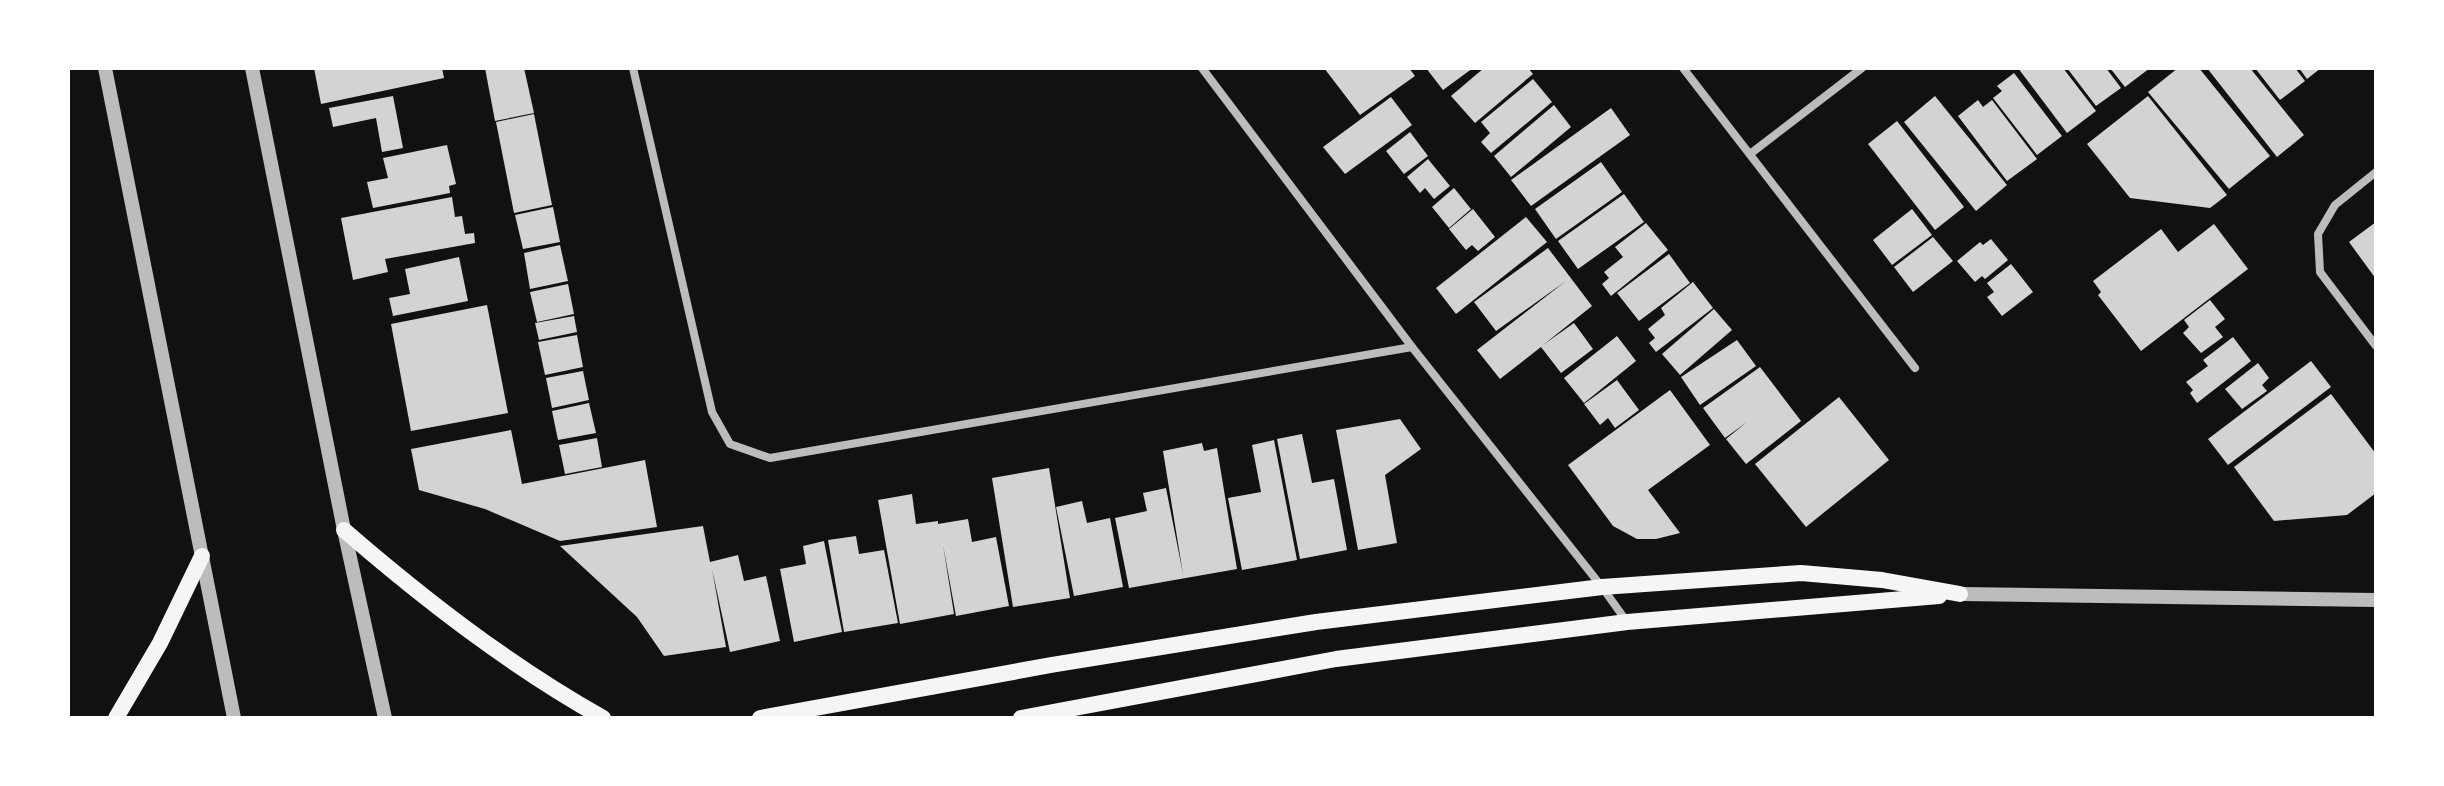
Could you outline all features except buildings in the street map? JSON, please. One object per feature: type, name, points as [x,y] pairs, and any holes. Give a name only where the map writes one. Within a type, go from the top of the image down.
[{"type":"main road","points":[[344,530],[413,589],[486,644],[562,695],[603,718]]},
{"type":"main road","points":[[116,718],[160,643],[202,556]]},
{"type":"main road","points":[[760,718],[1051,665],[1301,625],[1602,587],[1801,573],[1882,580],[1960,594]]},
{"type":"main road","points":[[1021,718],[1336,659],[1627,622],[1960,594]]},
{"type":"street","points":[[105,68],[234,718]]},
{"type":"street","points":[[252,68],[344,530],[385,718]]},
{"type":"street","points":[[633,68],[712,412],[730,444],[757,454],[770,458],[1412,347]]},
{"type":"street","points":[[1202,68],[1412,347],[1627,622]]},
{"type":"street","points":[[1683,68],[1915,368]]},
{"type":"street","points":[[1750,154],[1862,68]]},
{"type":"street","points":[[2376,172],[2335,205],[2318,234],[2320,272],[2376,346]]},
{"type":"street","points":[[1960,594],[2376,600]]}]
